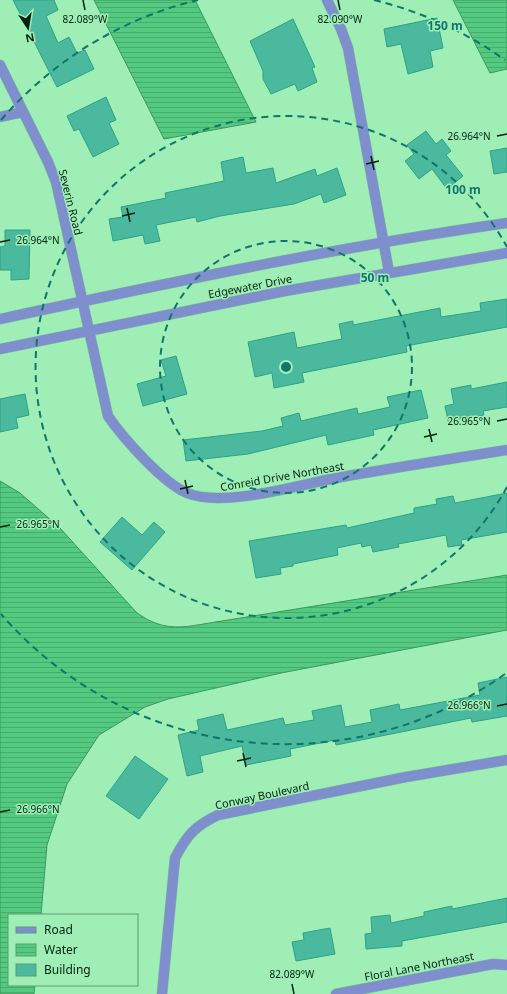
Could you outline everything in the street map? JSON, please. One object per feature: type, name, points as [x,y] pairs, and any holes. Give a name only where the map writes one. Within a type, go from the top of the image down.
[{"type":"street","points":[[327,0],[341,29],[348,48],[389,272]]},
{"type":"street","name":"Severin Road","points":[[0,65],[48,162],[56,182],[88,331]]},
{"type":"street","points":[[0,117],[23,112]]},
{"type":"street","name":"Edgewater Drive","points":[[0,319],[242,268],[384,242],[507,223]]},
{"type":"street","name":"Edgewater Drive","points":[[0,350],[286,291],[389,272],[507,253]]},
{"type":"street","name":"Conreid Drive Northeast","points":[[88,331],[108,416],[121,435],[169,482],[187,493],[210,500],[233,498],[507,450]]},
{"type":"street","name":"Conway Boulevard","points":[[162,994],[175,858],[184,839],[199,824],[218,815],[406,777],[507,760]]},
{"type":"street","name":"Floral Lane Northeast","points":[[336,994],[356,992],[493,964],[507,965]]},
{"type":"water","points":[[94,0],[195,0],[256,122],[164,139]]},
{"type":"water","points":[[453,0],[507,0],[507,69],[490,73]]},
{"type":"water","points":[[0,481],[20,493],[60,528],[136,612],[155,623],[162,625],[176,627],[191,626],[507,575],[507,630],[281,673],[168,699],[145,707],[99,735],[67,784],[47,845],[41,914],[8,914],[8,986],[35,986],[34,994],[0,994]]},
{"type":"building","points":[[13,0],[54,0],[58,10],[46,16],[58,43],[69,37],[77,53],[85,50],[94,69],[57,87]]},
{"type":"building","points":[[437,18],[443,48],[430,51],[433,67],[408,74],[401,44],[387,47],[384,29]]},
{"type":"building","points":[[293,19],[315,67],[312,68],[317,82],[298,91],[295,84],[271,94],[263,79],[263,71],[250,41]]},
{"type":"building","points":[[106,97],[116,120],[109,123],[119,144],[93,157],[79,129],[74,131],[67,116]]},
{"type":"building","points":[[426,131],[436,144],[442,139],[451,151],[446,155],[463,176],[447,189],[432,169],[419,179],[405,161],[414,154],[407,145]]},
{"type":"building","points":[[507,148],[507,172],[494,174],[490,151]]},
{"type":"building","points":[[243,157],[246,173],[273,168],[276,183],[315,169],[317,176],[337,168],[346,195],[324,203],[321,194],[294,204],[220,216],[197,222],[196,217],[156,225],[160,241],[145,244],[143,235],[113,241],[109,219],[123,217],[121,207],[166,198],[165,193],[224,181],[221,162]]},
{"type":"building","points":[[5,230],[30,230],[29,279],[11,280],[11,270],[0,270],[0,247],[5,246]]},
{"type":"building","points":[[507,299],[507,327],[406,346],[407,352],[302,373],[304,382],[274,388],[272,373],[255,377],[248,342],[294,332],[297,348],[342,339],[339,324],[353,321],[353,325],[440,308],[441,317],[481,311],[480,303]]},
{"type":"building","points":[[176,356],[187,394],[143,406],[137,384],[166,376],[161,360]]},
{"type":"building","points":[[507,382],[507,407],[483,411],[484,415],[448,421],[445,406],[454,404],[451,389],[471,385],[471,389]]},
{"type":"building","points":[[421,390],[428,418],[373,430],[374,435],[328,445],[326,435],[248,454],[186,461],[183,440],[262,431],[283,426],[281,418],[299,413],[301,421],[357,408],[358,414],[390,407],[387,397]]},
{"type":"building","points":[[25,394],[29,415],[16,418],[18,428],[0,432],[0,399]]},
{"type":"building","points":[[507,493],[507,532],[461,540],[462,545],[448,547],[446,535],[398,544],[399,547],[373,552],[371,545],[362,547],[361,543],[337,548],[338,555],[280,568],[281,574],[256,578],[249,541],[346,525],[347,528],[414,513],[414,508],[437,504],[436,499],[453,496],[455,503]]},
{"type":"building","points":[[122,517],[142,535],[154,522],[165,532],[132,570],[100,542]]},
{"type":"building","points":[[507,677],[507,716],[472,722],[471,718],[336,745],[335,740],[290,749],[291,756],[246,765],[242,746],[200,756],[203,772],[187,776],[178,735],[199,730],[197,720],[223,714],[227,730],[283,718],[285,725],[314,720],[312,711],[341,705],[345,727],[372,722],[370,710],[399,704],[400,710],[480,695],[478,683]]},
{"type":"building","points":[[135,756],[168,779],[139,819],[106,796]]},
{"type":"building","points":[[507,898],[507,922],[402,941],[402,946],[366,949],[365,934],[372,933],[371,917],[390,915],[391,923],[424,916],[424,912],[452,906],[452,909]]},
{"type":"building","points":[[330,928],[335,954],[296,961],[292,942],[304,940],[303,933]]}]
